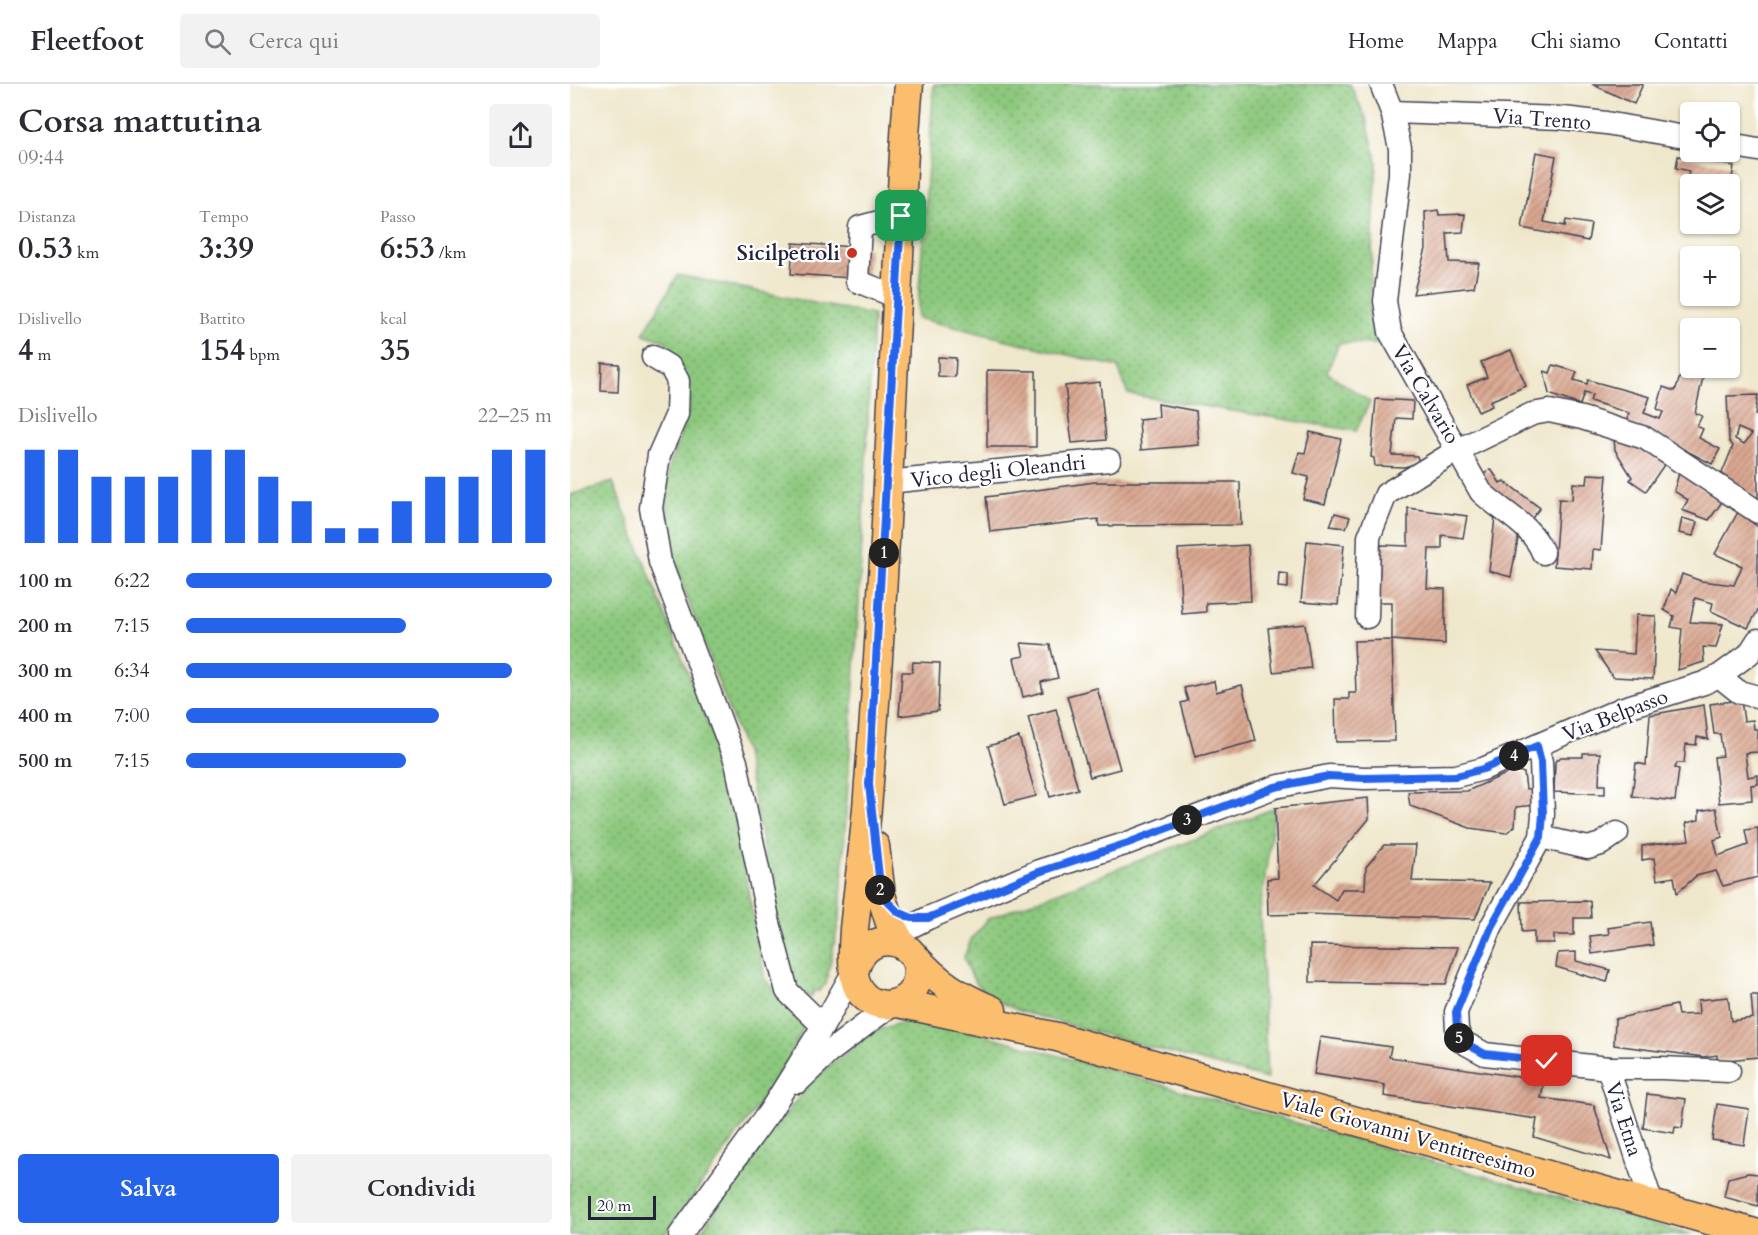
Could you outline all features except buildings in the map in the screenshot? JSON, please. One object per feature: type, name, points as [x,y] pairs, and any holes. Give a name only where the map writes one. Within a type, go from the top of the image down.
[{"type":"main road","points":[[909,84],[888,482],[869,784],[854,957],[855,979],[864,996],[882,1005],[895,1004],[1057,1037]]},
{"type":"main road","points":[[869,784],[881,895],[898,944],[917,967],[918,978],[914,988],[908,997],[895,1004]]},
{"type":"main road","points":[[854,957],[857,959],[863,950],[898,944]]},
{"type":"main road","points":[[898,944],[947,988],[978,1004],[1057,1037]]},
{"type":"main road","name":"Viale Giovanni Ventitreesimo","points":[[1057,1037],[1758,1234]]},
{"type":"street","name":"Via Calvario","points":[[1381,84],[1392,112],[1401,148],[1400,174],[1384,301],[1390,332],[1456,450],[1532,414],[1549,411],[1582,418],[1645,438],[1758,512]]},
{"type":"street","name":"Via Trento","points":[[1392,112],[1563,118],[1680,136]]},
{"type":"street","points":[[1740,147],[1758,150]]},
{"type":"street","points":[[897,297],[857,281],[860,227],[901,216]]},
{"type":"street","points":[[653,357],[671,368],[678,381],[677,414],[659,455],[651,508],[660,562],[736,762],[770,924],[787,991],[823,1026]]},
{"type":"street","points":[[1367,617],[1369,537],[1386,494],[1456,450],[1481,492],[1493,504],[1530,531],[1538,540],[1543,553]]},
{"type":"street","name":"Vico degli Oleandri","points":[[888,482],[1109,460]]},
{"type":"street","name":"Via Belpasso","points":[[898,944],[928,918],[1039,872],[1128,843],[1275,787],[1329,776],[1364,778],[1456,776],[1483,769],[1621,709],[1719,676],[1749,654],[1758,640]]},
{"type":"street","points":[[1719,676],[1739,692],[1758,697]]},
{"type":"street","name":"Via Etna","points":[[1537,746],[1541,762],[1543,814],[1541,837],[1491,927],[1456,1012],[1457,1029],[1461,1041],[1485,1054],[1608,1068],[1652,1204]]},
{"type":"street","points":[[1541,837],[1588,848],[1601,844],[1617,833]]},
{"type":"street","points":[[881,895],[898,912],[912,918],[928,918]]},
{"type":"street","points":[[680,1235],[770,1111],[837,1003],[854,957]]},
{"type":"street","points":[[770,1111],[828,1053],[895,1004]]},
{"type":"street","points":[[1608,1068],[1729,1071]]},
{"type":"green space","points":[[934,84],[1350,84],[1366,118],[1377,162],[1369,310],[1377,344],[1339,343],[1327,372],[1370,402],[1356,431],[1128,394],[1118,367],[917,318]]},
{"type":"green space","points":[[678,275],[873,315],[840,915],[826,984],[819,991],[813,991],[812,997],[805,996],[794,987],[779,932],[745,753],[679,577],[666,503],[669,467],[690,406],[688,384],[679,362],[665,341],[643,334]]},
{"type":"green space","points":[[613,482],[725,767],[765,979],[804,1026],[792,1053],[762,1100],[665,1235],[570,1235],[570,495]]},
{"type":"green space","points":[[1275,808],[1260,911],[1267,1079],[1022,1012],[992,998],[973,979],[964,957],[971,940],[988,919]]},
{"type":"green space","points":[[920,1020],[943,1023],[1692,1235],[698,1235],[815,1077],[874,1031]]},
{"type":"place","name":"Sicilpetroli","points":[[852,253]]},
{"type":"route","points":[[901,216],[869,784],[881,895],[898,912],[912,918],[928,918],[1039,872],[1128,843],[1275,787],[1329,776],[1364,778],[1456,776],[1483,769],[1537,746],[1541,762],[1543,814],[1541,837],[1491,927],[1456,1012],[1457,1029],[1461,1041],[1468,1047],[1485,1054],[1547,1061]]}]
